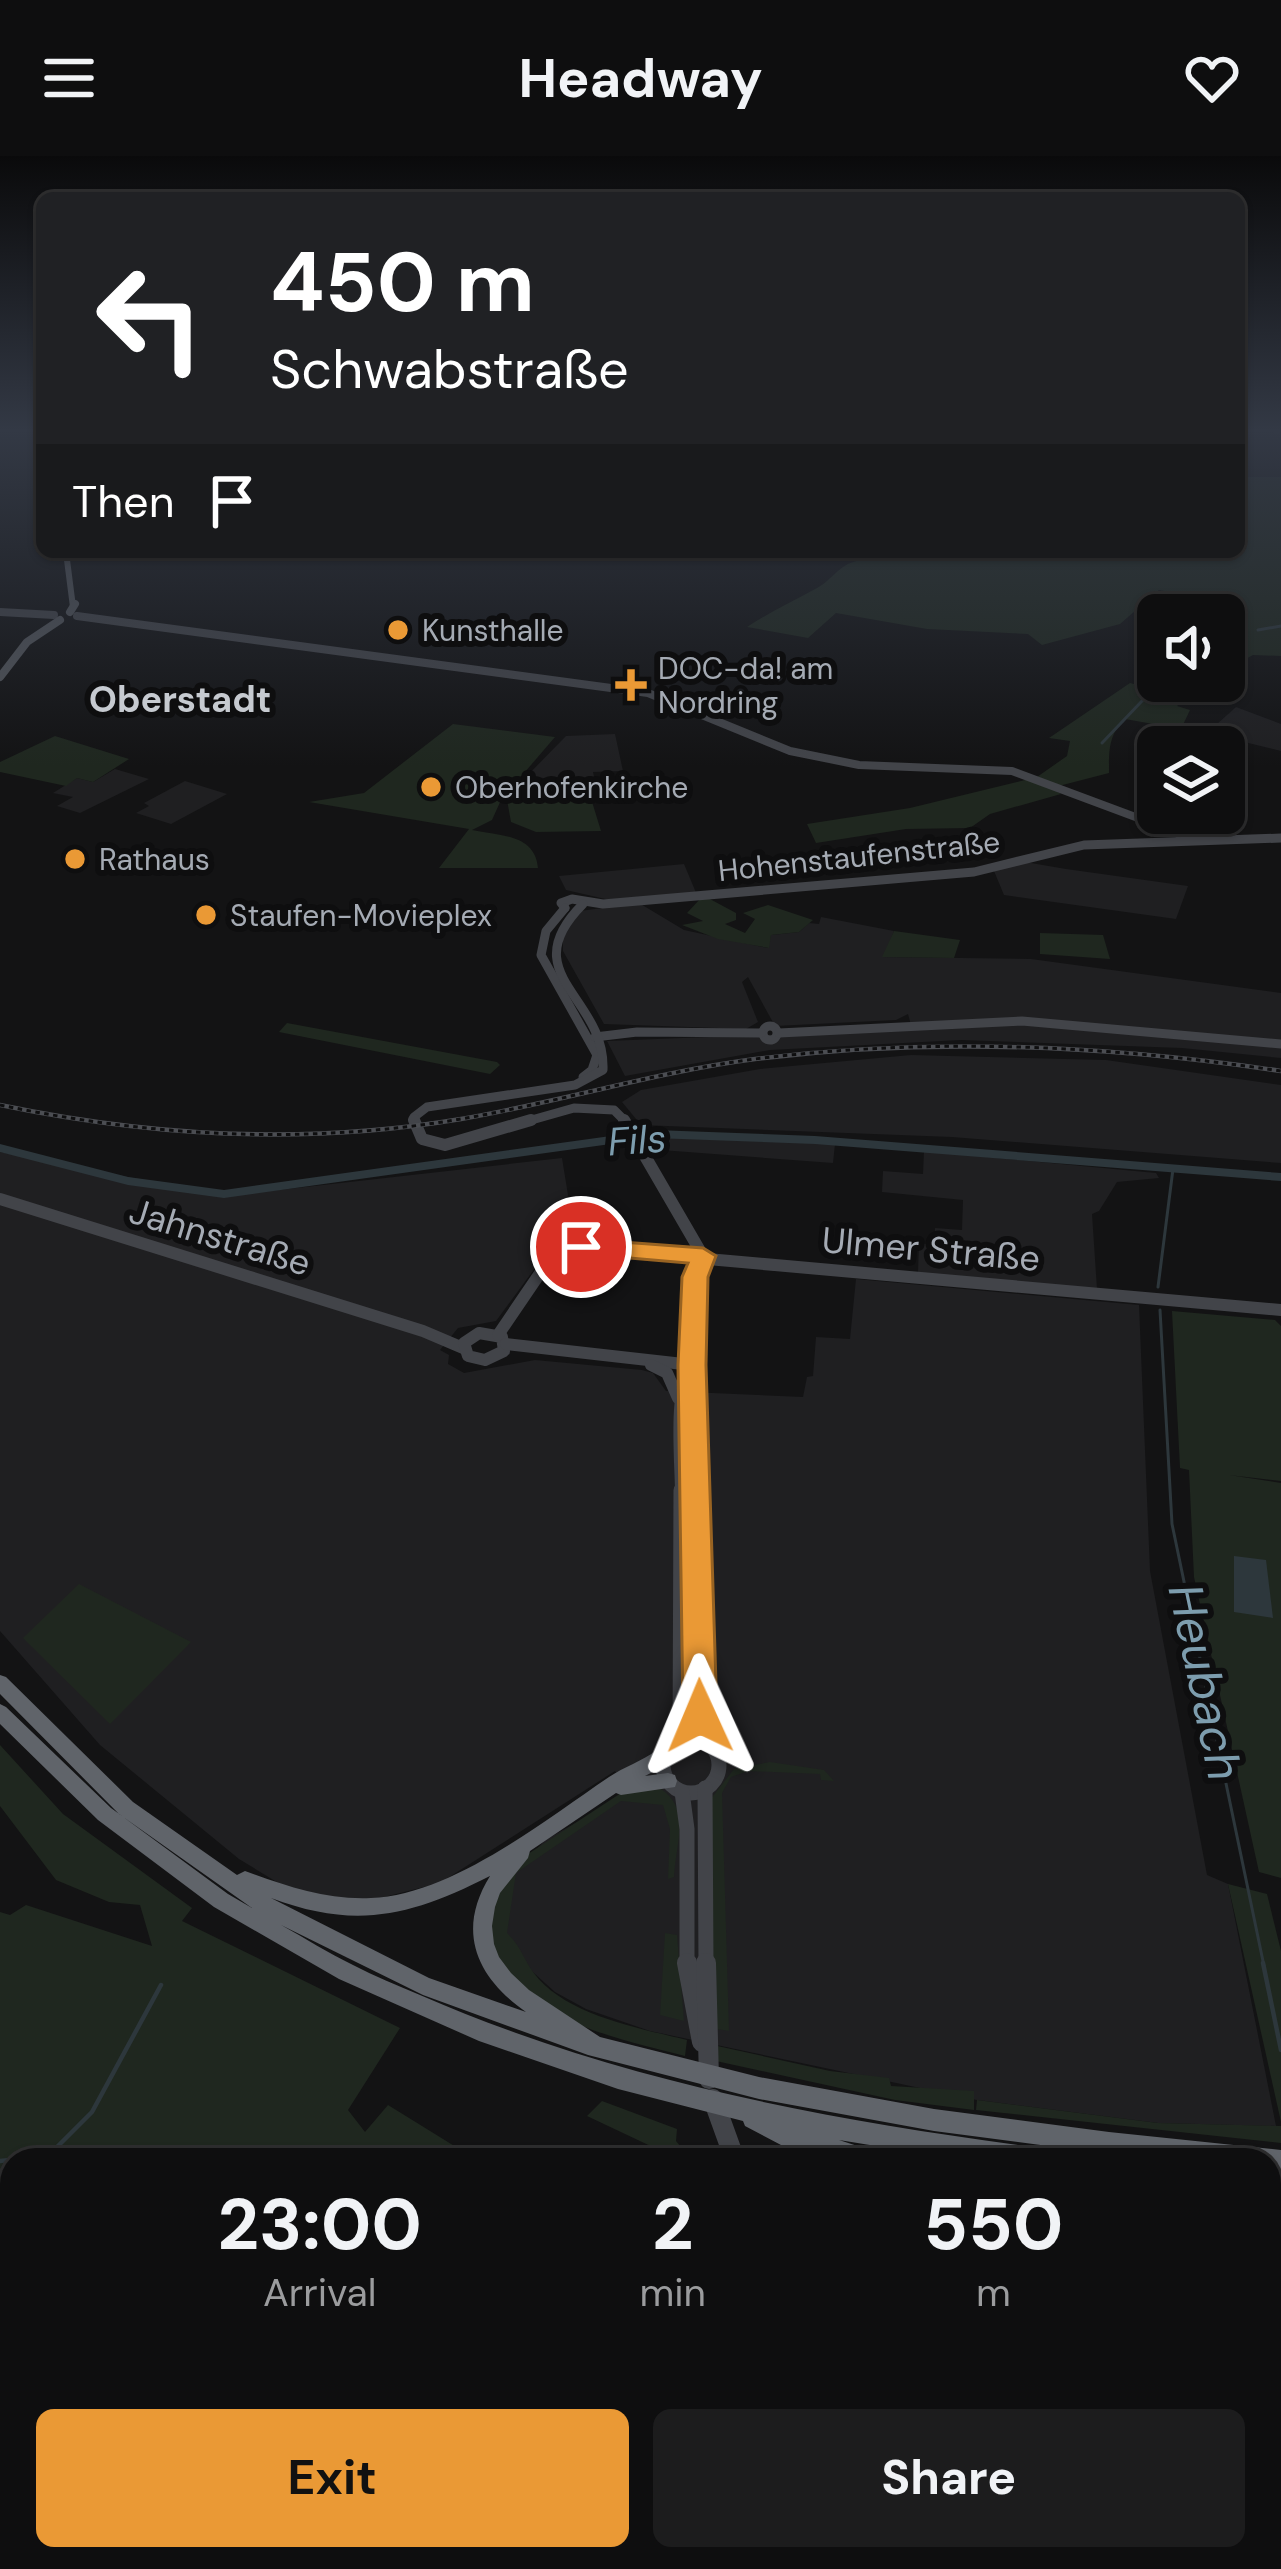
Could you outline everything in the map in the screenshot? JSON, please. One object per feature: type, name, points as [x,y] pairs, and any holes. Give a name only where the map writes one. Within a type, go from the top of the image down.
[{"type":"highway","points":[[0,1682],[104,1787],[219,1874],[386,1966],[489,2011],[599,2050],[699,2064],[736,2085],[922,2120],[1167,2148]]},
{"type":"highway","points":[[0,1712],[60,1776],[132,1838],[205,1891],[279,1936],[374,1985],[591,2071],[743,2112],[957,2148]]},
{"type":"highway","points":[[219,1874],[314,1906],[366,1909],[431,1894],[536,1838],[664,1756]]},
{"type":"highway","points":[[612,1790],[675,1786]]},
{"type":"highway","points":[[536,1838],[490,1887],[482,1924],[487,1956],[523,1998],[574,2027],[599,2050]]},
{"type":"highway","points":[[743,2112],[781,2134],[828,2148]]},
{"type":"main road","points":[[67,558],[74,614]]},
{"type":"main road","points":[[0,612],[74,614],[662,696],[758,741],[824,760],[1012,771],[1180,832],[1188,840]]},
{"type":"main road","points":[[0,677],[27,642],[57,617]]},
{"type":"main road","name":"Hohenstaufenstraße","points":[[592,1037],[547,955],[546,931],[574,907],[934,876],[1006,867],[1084,845],[1281,838]]},
{"type":"main road","points":[[592,1037],[1022,1021],[1281,1044]]},
{"type":"main road","points":[[592,1037],[606,1056],[603,1070],[590,1080],[436,1105],[416,1113],[414,1121],[418,1136],[429,1144],[445,1144],[585,1106],[614,1110],[631,1127],[703,1256],[695,1277],[692,1365],[700,1716],[720,1768],[705,1788],[699,2064]]},
{"type":"main road","name":"Jahnstraße","points":[[0,1199],[466,1343],[472,1358],[497,1357]]},
{"type":"main road","name":"Ulmer Straße","points":[[502,1339],[549,1260],[563,1249],[703,1256],[1281,1310]]},
{"type":"main road","points":[[466,1343],[479,1333],[564,1354]]},
{"type":"main road","points":[[502,1339],[497,1357],[564,1354],[692,1365]]},
{"type":"main road","points":[[632,1360],[667,1373],[681,1406]]},
{"type":"main road","points":[[680,1741],[681,1406],[685,1373],[692,1365]]},
{"type":"main road","points":[[679,1595],[693,1600],[697,1609]]},
{"type":"main road","points":[[706,1740],[680,1741],[664,1756],[687,1813],[684,1895],[699,2064],[728,2148]]},
{"type":"main road","points":[[675,1786],[705,1788]]},
{"type":"shaded area","points":[[1245,542],[1281,542],[1281,656],[1253,655],[1245,659],[1245,594],[1159,590],[1137,594],[1137,609],[1120,624],[1042,645],[1028,634],[927,629],[836,613],[808,638],[747,627],[817,588],[857,561],[773,558],[1245,558]]},
{"type":"shaded area","points":[[1130,683],[1137,685],[1137,702],[1181,702],[1177,706],[1190,710],[1182,726],[1125,719],[1112,738],[1109,773],[1051,788],[1061,794],[990,814],[970,828],[906,829],[816,843],[807,824],[910,808],[1037,777],[1067,756],[1070,741],[1049,738]]},
{"type":"shaded area","points":[[1236,707],[1281,724],[1281,751],[1245,742],[1245,726],[1215,726]]},
{"type":"shaded area","points":[[453,724],[555,737],[501,800],[492,820],[472,830],[523,843],[538,868],[439,868],[469,829],[309,802],[364,793]]},
{"type":"shaded area","points":[[615,734],[623,771],[593,772],[595,781],[526,777],[566,736]]},
{"type":"shaded area","points":[[55,736],[129,759],[93,782],[77,778],[66,786],[0,772],[0,762]]},
{"type":"shaded area","points":[[115,769],[149,779],[80,813],[57,806],[73,797],[53,793],[77,778],[93,782]]},
{"type":"shaded area","points":[[185,781],[227,794],[171,824],[136,813],[149,806],[144,803]]},
{"type":"shaded area","points":[[524,781],[595,785],[589,792],[601,831],[536,832],[511,822],[507,800]]},
{"type":"shaded area","points":[[1025,862],[1188,886],[1176,919],[1004,895],[994,871]]},
{"type":"shaded area","points":[[684,864],[697,895],[614,901],[566,890],[559,876]]},
{"type":"shaded area","points":[[708,898],[736,913],[736,920],[725,924],[745,933],[755,919],[743,913],[768,905],[813,920],[799,932],[771,935],[769,948],[718,939],[682,925],[703,921],[687,913],[700,899]]},
{"type":"shaded area","points":[[639,903],[684,930],[768,948],[771,935],[799,932],[809,923],[819,924],[821,917],[894,931],[884,957],[1031,959],[1281,993],[1281,1058],[1182,1048],[961,1040],[770,1050],[625,1076],[607,1041],[912,1029],[908,1014],[896,1020],[775,1026],[748,977],[742,982],[758,1022],[746,1029],[604,1024],[563,951],[563,929],[580,911]]},
{"type":"shaded area","points":[[894,931],[960,940],[954,958],[882,957]]},
{"type":"shaded area","points":[[1040,933],[1103,935],[1110,959],[1040,954]]},
{"type":"shaded area","points":[[287,1023],[500,1065],[490,1074],[279,1032]]},
{"type":"shaded area","points":[[911,1055],[1106,1060],[1281,1085],[1281,1163],[952,1137],[641,1125],[622,1102],[641,1090],[760,1069]]},
{"type":"shaded area","points":[[652,1137],[835,1144],[833,1163],[661,1150]]},
{"type":"shaded area","points":[[924,1151],[1156,1173],[1159,1178],[1117,1182],[1099,1211],[1092,1214],[1097,1289],[918,1273],[919,1243],[935,1245],[935,1228],[962,1230],[963,1200],[882,1192],[883,1171],[923,1174]]},
{"type":"shaded area","points":[[0,1152],[226,1196],[562,1158],[568,1195],[552,1245],[496,1321],[458,1328],[440,1350],[449,1355],[448,1364],[464,1373],[535,1360],[642,1370],[653,1373],[666,1391],[803,1397],[807,1377],[813,1376],[816,1337],[850,1339],[856,1279],[1139,1305],[1150,1571],[1207,1875],[1228,1884],[1276,2126],[1158,2123],[977,2100],[650,2031],[586,2009],[555,1992],[515,1956],[501,1918],[510,1879],[545,1840],[630,1793],[615,1771],[440,1883],[368,1901],[322,1898],[285,1887],[239,1859],[100,1745],[0,1631]]},
{"type":"shaded area","points":[[1172,1311],[1275,1320],[1281,1326],[1281,1481],[1229,1475],[1281,1483],[1281,1878],[1259,1872],[1194,1577],[1189,1470],[1180,1468]]},
{"type":"shaded area","points":[[1234,1556],[1266,1560],[1273,1618],[1234,1612]]},
{"type":"shaded area","points":[[79,1584],[191,1642],[110,1724],[23,1638]]},
{"type":"shaded area","points":[[0,1745],[63,1814],[192,1908],[182,1921],[400,2028],[348,2110],[365,2132],[388,2105],[458,2148],[0,2148],[0,1912],[10,1915],[26,1905],[152,1946],[140,1905],[109,1902],[56,1880],[0,1806]]},
{"type":"shaded area","points":[[770,1762],[824,1770],[834,1781],[821,1780],[820,1774],[748,1771],[731,1777],[722,1793],[729,2031],[711,2028],[710,1800],[734,1769]]},
{"type":"shaded area","points":[[661,1789],[671,1797],[679,1818],[674,1877],[668,1879],[670,1829],[663,1805],[621,1801],[516,1873],[507,1933],[533,1972],[563,1999],[625,2025],[687,2040],[685,2056],[596,2031],[533,2001],[489,1947],[497,1886],[525,1856],[621,1793]]},
{"type":"shaded area","points":[[1228,1884],[1267,1894],[1281,1951],[1281,2122]]},
{"type":"shaded area","points":[[665,1933],[677,1935],[684,2021],[660,2015]]},
{"type":"shaded area","points":[[713,2045],[830,2071],[889,2078],[891,2086],[974,2091],[974,2110],[895,2100],[716,2061]]},
{"type":"shaded area","points":[[977,2100],[1158,2123],[1281,2126],[1281,2143],[976,2110]]},
{"type":"shaded area","points":[[602,2101],[677,2129],[676,2141],[682,2148],[655,2148],[587,2116]]},
{"type":"waterway","points":[[1258,630],[1281,626]]},
{"type":"waterway","points":[[1102,743],[1141,702]]},
{"type":"waterway","name":"Fils","points":[[0,1148],[128,1181],[224,1194],[654,1134],[815,1140],[1281,1177]]},
{"type":"waterway","name":"Heubach","points":[[1158,1287],[1173,1169]]},
{"type":"waterway","name":"Heubach","points":[[1160,1310],[1172,1524],[1264,1966]]},
{"type":"waterway","name":"Heubach","points":[[1263,1963],[1281,2050]]},
{"type":"waterway","points":[[56,2148],[92,2112],[161,1985]]},
{"type":"railway","points":[[0,1105],[172,1130],[288,1134],[461,1119],[681,1071],[821,1052],[1018,1047],[1150,1055],[1281,1071]]},
{"type":"place","name":"Kunsthalle","points":[[398,630]]},
{"type":"place","name":"DOC-da! am Nordring","points":[[631,685]]},
{"type":"place","name":"Oberhofenkirche","points":[[431,787]]},
{"type":"place","name":"Rathaus","points":[[75,859]]},
{"type":"place","name":"Staufen-Movieplex","points":[[206,915]]},
{"type":"district","name":"Oberstadt","points":[[180,699]]},
{"type":"route","points":[[581,1247],[703,1256],[695,1277],[692,1365],[700,1716]]}]
